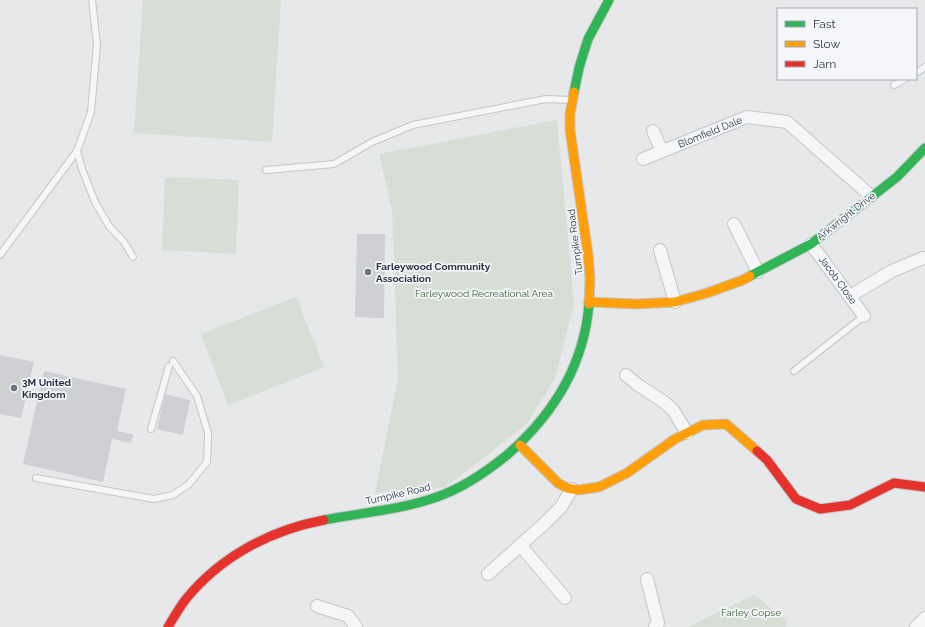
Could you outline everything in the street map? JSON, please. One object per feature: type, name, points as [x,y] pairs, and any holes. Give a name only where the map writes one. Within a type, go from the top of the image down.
[{"type":"street","name":"Turnpike Road","points":[[168,627],[180,606],[217,567],[259,540],[278,532],[308,523],[393,508],[428,500],[470,482],[520,445],[539,425],[560,396],[576,362],[582,342],[589,302],[590,268],[570,130],[570,114],[572,100],[588,39],[609,0]]},
{"type":"street","name":"Blomfield Dale","points":[[643,159],[747,117],[787,122],[871,196]]},
{"type":"street","points":[[653,131],[662,151]]},
{"type":"street","name":"Arkwright Drive","points":[[589,302],[636,304],[675,302],[707,294],[743,280],[811,244],[897,177],[925,148]]},
{"type":"street","points":[[734,224],[758,272]]},
{"type":"street","name":"Jacob Close","points":[[811,244],[864,316]]},
{"type":"street","points":[[660,250],[675,302]]},
{"type":"street","points":[[850,296],[892,271],[925,258]]},
{"type":"street","points":[[626,374],[638,385],[664,402],[673,410],[687,433]]},
{"type":"street","points":[[520,445],[558,483],[567,488],[578,490],[599,486],[627,473],[675,439],[687,433],[703,426],[726,424],[767,460],[796,499],[820,509],[850,505],[894,483],[925,487]]},
{"type":"street","points":[[488,574],[561,507],[572,489]]},
{"type":"street","points":[[520,545],[565,598]]},
{"type":"street","points":[[647,579],[658,623],[655,627]]},
{"type":"street","points":[[317,606],[348,616],[356,627]]},
{"type":"street","points":[[916,627],[925,618]]},
{"type":"lane","points":[[0,255],[77,151],[91,112],[97,44],[92,0]]},
{"type":"lane","points":[[894,85],[903,80]]},
{"type":"lane","points":[[266,170],[334,164],[372,142],[413,125],[546,99],[572,100]]},
{"type":"lane","points":[[77,151],[82,169],[95,202],[108,226],[124,242],[133,257]]},
{"type":"lane","points":[[794,371],[864,316]]},
{"type":"lane","points":[[36,478],[154,499],[173,495],[189,484],[207,462],[208,432],[197,396],[174,361]]},
{"type":"lane","points":[[151,429],[169,366]]},
{"type":"green space","points":[[143,0],[281,0],[272,142],[134,133]]},
{"type":"green space","name":"Farleywood Recreational Area","points":[[557,120],[574,304],[555,379],[526,425],[444,488],[375,493],[398,379],[392,209],[379,154]]},
{"type":"green space","points":[[165,177],[239,180],[236,254],[162,250]]},
{"type":"green space","points":[[296,297],[324,367],[228,405],[201,334]]},
{"type":"green space","name":"Farley Copse","points":[[754,595],[786,620],[786,627],[688,627]]},
{"type":"building","points":[[357,234],[385,234],[384,318],[355,317]]},
{"type":"building","name":"3M United Kingdom","points":[[0,355],[34,362],[21,418],[0,414]]},
{"type":"building","points":[[44,371],[126,389],[117,431],[133,434],[131,443],[112,439],[103,482],[23,464]]},
{"type":"building","points":[[165,394],[190,400],[183,435],[157,429]]},
{"type":"traffic: fast","points":[[574,92],[579,68],[588,39],[609,0]]},
{"type":"traffic: fast","points":[[750,276],[811,244],[897,177],[925,148]]},
{"type":"traffic: fast","points":[[324,520],[393,508],[434,498],[454,490],[472,480],[507,455],[524,440],[539,423],[563,388],[581,348],[589,304]]},
{"type":"traffic: slow","points":[[574,92],[570,114],[570,130],[588,254],[590,278],[589,304]]},
{"type":"traffic: slow","points":[[589,302],[636,304],[675,302],[707,293],[750,276]]},
{"type":"traffic: slow","points":[[520,445],[558,483],[567,488],[578,490],[599,487],[627,473],[675,439],[703,425],[726,424],[757,451]]},
{"type":"traffic: jam","points":[[757,451],[767,460],[796,499],[820,509],[850,505],[894,483],[925,487]]},
{"type":"traffic: jam","points":[[168,627],[183,602],[215,570],[231,558],[266,538],[324,520]]},
{"type":"place","name":"Farleywood Community Association","points":[[368,272]]},
{"type":"place","name":"3M United Kingdom","points":[[14,388]]}]
